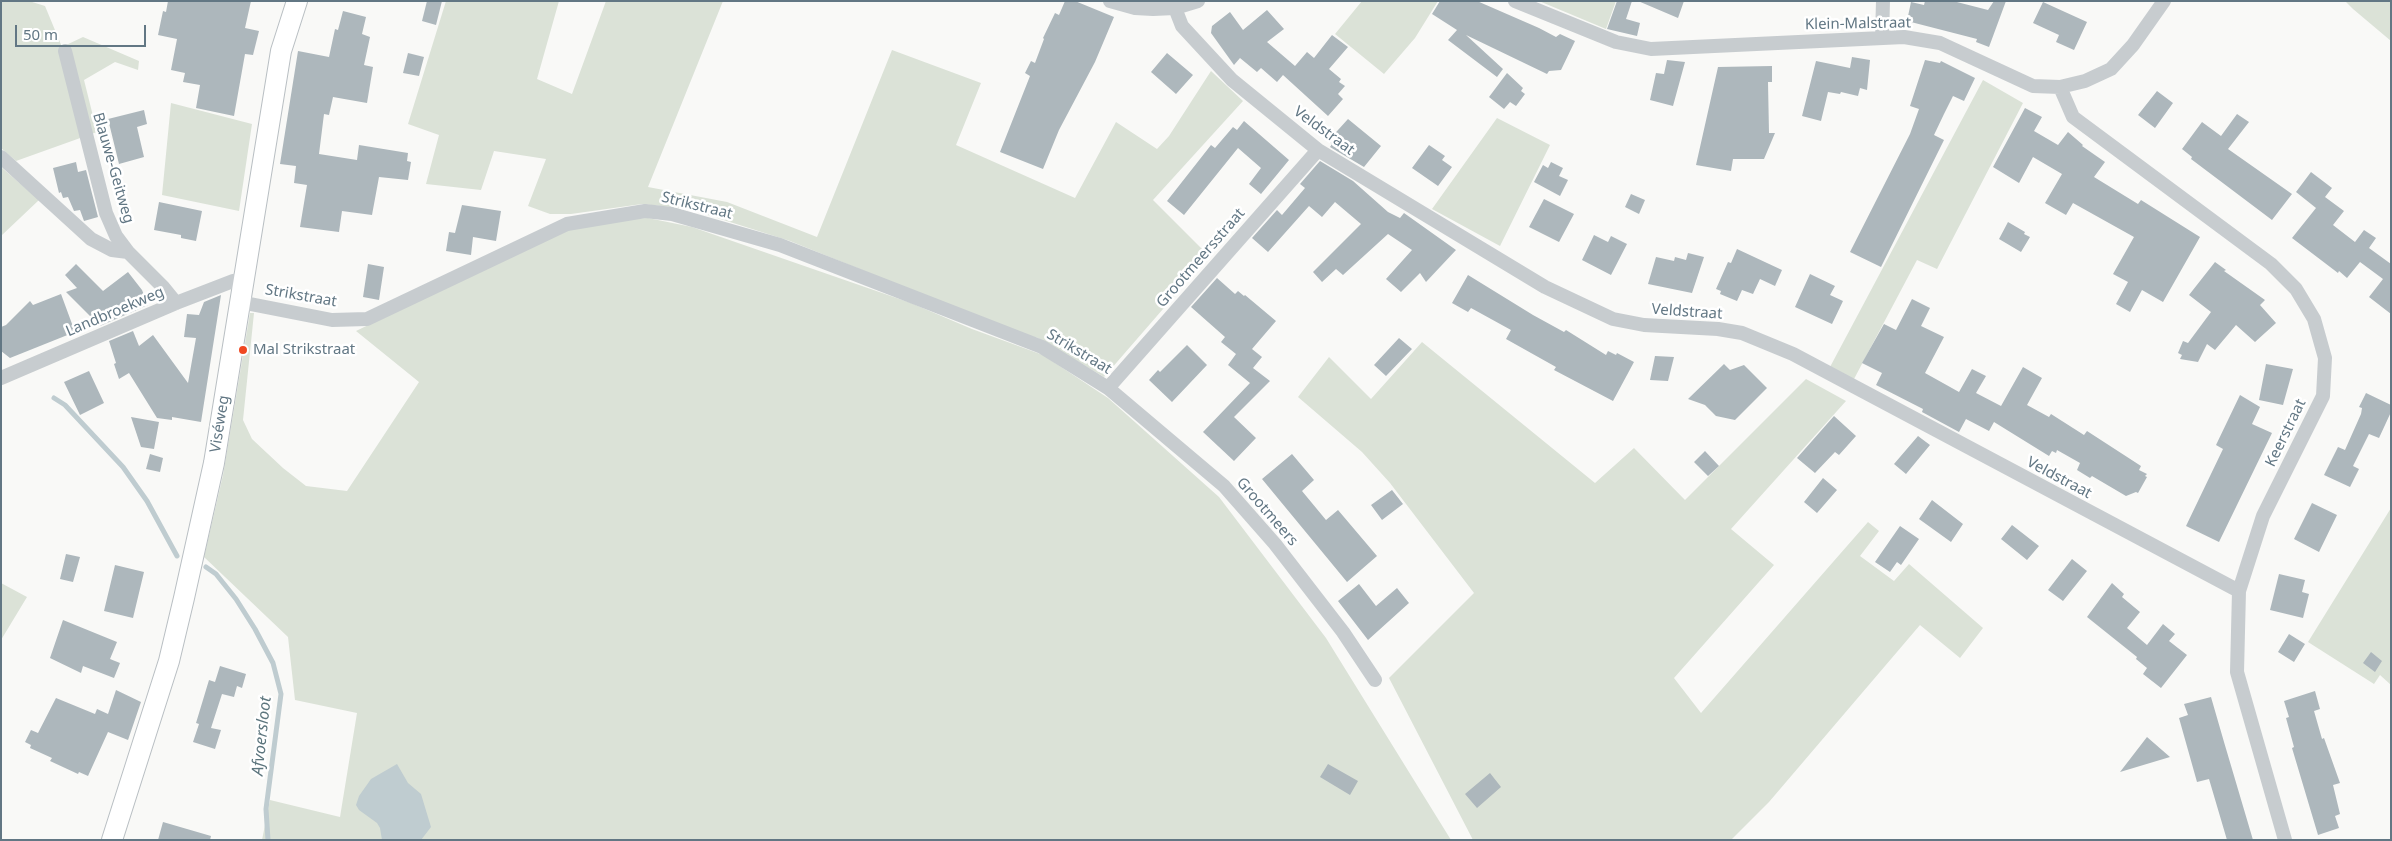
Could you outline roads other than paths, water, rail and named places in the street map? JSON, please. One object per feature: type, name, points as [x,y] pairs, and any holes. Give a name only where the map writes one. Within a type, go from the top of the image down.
[{"type":"main road","name":"Viséweg","points":[[112,840],[169,661],[214,463],[281,51],[297,1]]},
{"type":"street","points":[[1110,1],[1135,8],[1176,8],[1198,1]]},
{"type":"street","name":"Klein-Malstraat","points":[[1515,1],[1616,42],[1651,49],[1904,37],[1940,43],[2033,86],[2060,87],[2085,81],[2111,69],[2133,45],[2164,1]]},
{"type":"street","points":[[1882,38],[1883,1]]},
{"type":"street","name":"Veldstraat","points":[[1176,8],[1182,26],[1232,80],[1318,150],[1545,287],[1613,319],[1644,325],[1718,329],[1742,333],[1793,354],[2239,591]]},
{"type":"street","name":"Blauwe-Geitweg","points":[[65,50],[106,213],[116,236],[128,252],[176,303]]},
{"type":"street","name":"Keerstraat","points":[[2060,87],[2073,117],[2271,264],[2296,289],[2314,319],[2325,358],[2323,396],[2263,516],[2239,591],[2237,672],[2285,840]]},
{"type":"street","name":"Grootmeersstraat","points":[[1108,388],[1318,150]]},
{"type":"street","points":[[1,157],[91,239],[112,250],[128,252]]},
{"type":"street","name":"Strikstraat","points":[[240,302],[332,320],[367,319],[568,224],[645,211],[672,214],[780,245],[886,285],[1042,347],[1108,388]]},
{"type":"street","name":"Landbroekweg","points":[[1,378],[176,303],[233,281],[243,280]]},
{"type":"street","name":"Grootmeers","points":[[1108,388],[1224,486],[1275,544],[1343,632],[1376,680]]},
{"type":"waterway","name":"Afvoersloot","points":[[54,398],[65,405],[123,467],[147,501],[177,556]]},
{"type":"waterway","name":"Afvoersloot","points":[[206,567],[216,574],[236,599],[255,629],[273,663],[281,694],[266,809],[268,840]]},
{"type":"place","name":"Mal Strikstraat","points":[[243,350]]}]
